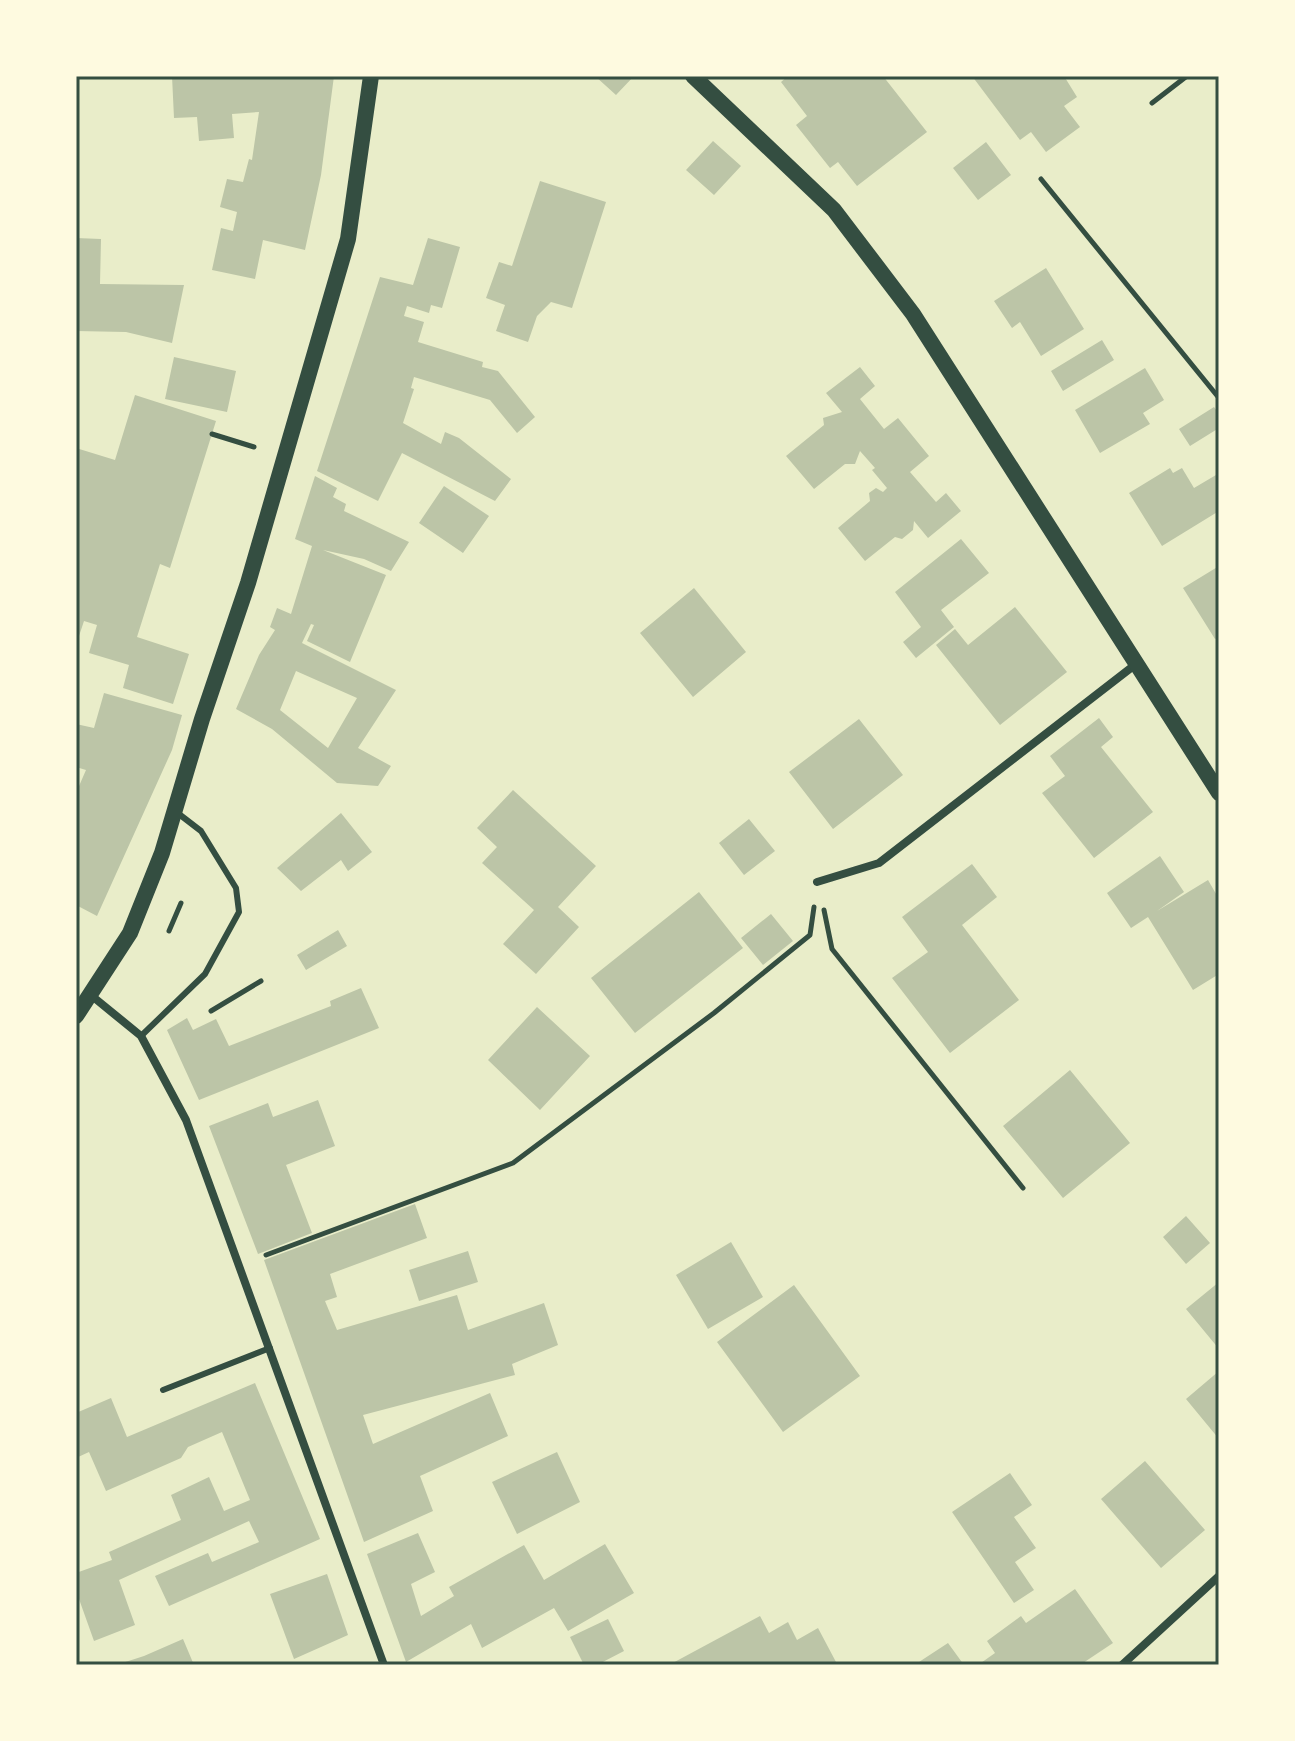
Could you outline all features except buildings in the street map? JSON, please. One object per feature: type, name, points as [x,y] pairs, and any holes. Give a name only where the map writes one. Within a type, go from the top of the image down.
[{"type":"main road","points":[[76,1016],[92,996],[130,933],[175,811],[285,457],[348,239],[371,76]]},
{"type":"main road","points":[[693,76],[834,210],[892,286],[1219,793]]},
{"type":"street","points":[[817,882],[879,863],[1136,664]]},
{"type":"street","points":[[92,996],[141,1036],[186,1120],[384,1665]]},
{"type":"street","points":[[1122,1665],[1219,1576]]},
{"type":"lane","points":[[141,1036],[205,974],[239,912],[236,888],[201,831],[175,811]]},
{"type":"lane","points":[[163,1390],[270,1348]]},
{"type":"path","points":[[1152,103],[1187,76]]},
{"type":"path","points":[[1041,179],[1219,398]]},
{"type":"path","points":[[212,434],[285,457]]},
{"type":"path","points":[[817,882],[832,949],[1023,1188]]},
{"type":"path","points":[[239,1265],[513,1163],[714,1013],[810,935],[817,882]]},
{"type":"path","points":[[202,1016],[261,981]]}]
